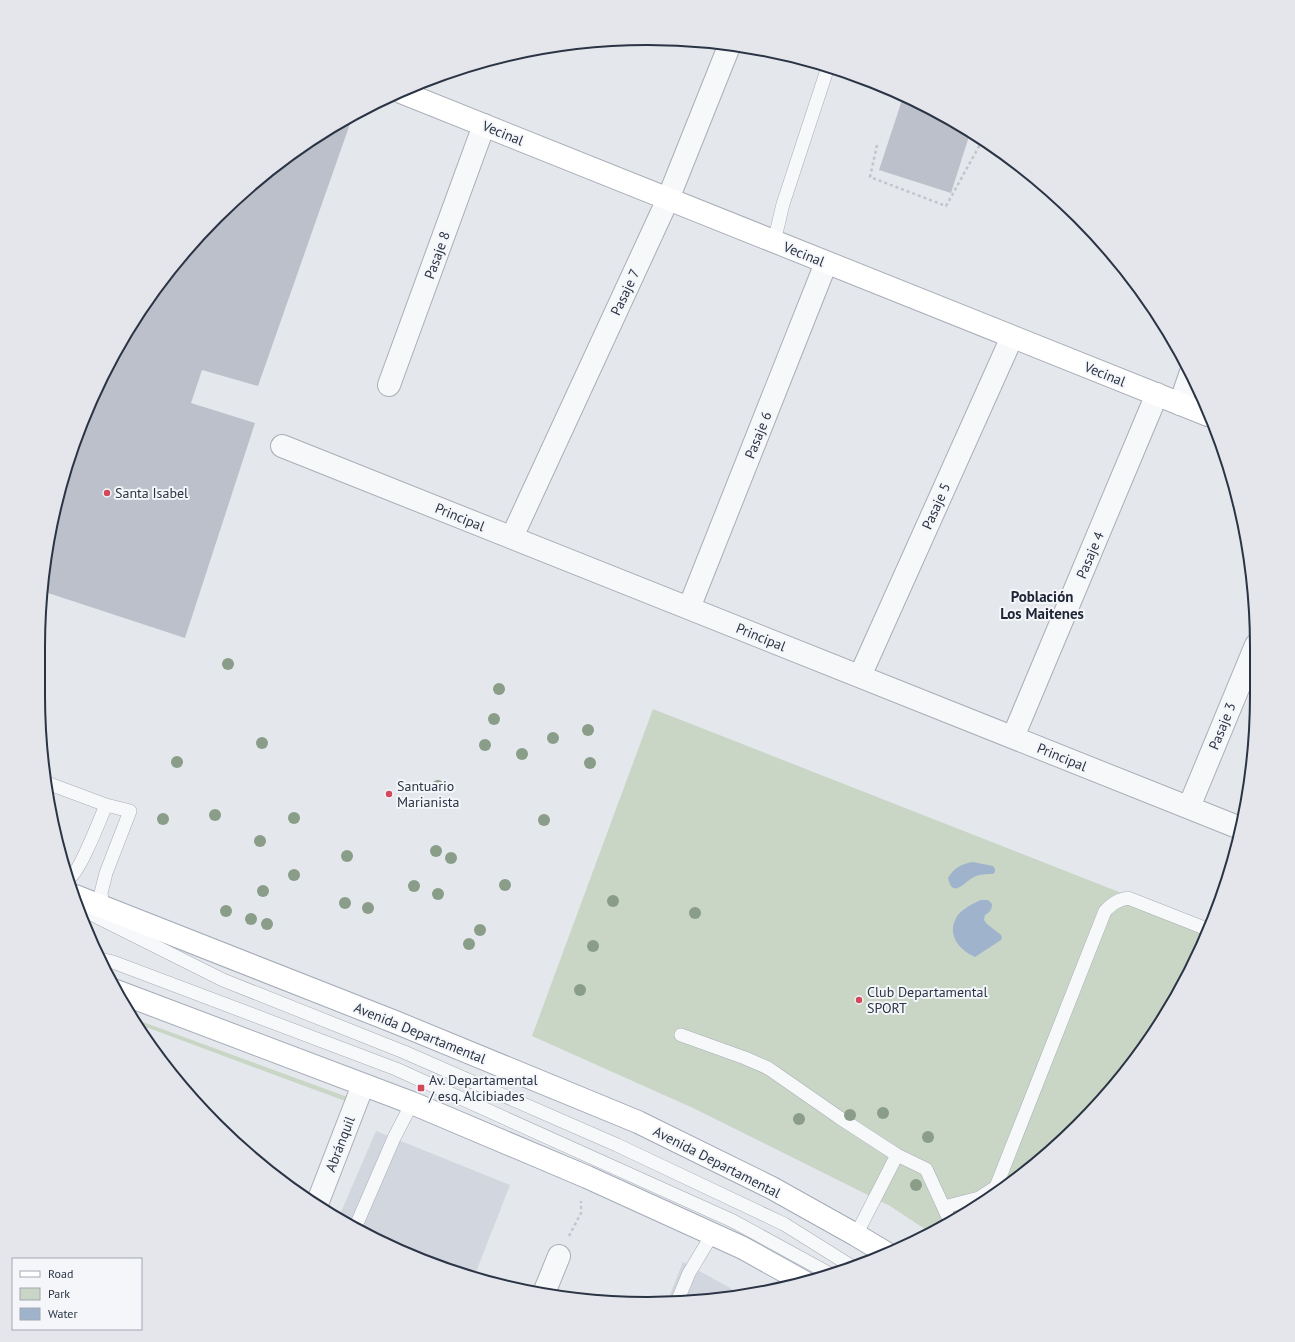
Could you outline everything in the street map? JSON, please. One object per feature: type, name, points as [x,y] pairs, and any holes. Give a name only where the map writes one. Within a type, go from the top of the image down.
[{"type":"main road","name":"Vecinal","points":[[408,95],[1202,413]]},
{"type":"main road","name":"Avenida Departamental","points":[[81,899],[395,1022],[638,1122],[772,1188],[881,1250]]},
{"type":"main road","points":[[125,994],[412,1103],[587,1177],[713,1233],[796,1278]]},
{"type":"street","name":"Pasaje 7","points":[[512,537],[668,199],[727,50]]},
{"type":"street","name":"Pasaje 8","points":[[389,386],[484,126]]},
{"type":"street","name":"Pasaje 6","points":[[689,608],[826,262]]},
{"type":"street","name":"Pasaje 5","points":[[860,676],[1012,337]]},
{"type":"street","points":[[1180,404],[1188,381]]},
{"type":"street","name":"Pasaje 4","points":[[1013,737],[1157,394]]},
{"type":"street","name":"Principal","points":[[282,446],[1235,826]]},
{"type":"street","name":"Pasaje 3","points":[[1189,807],[1250,660]]},
{"type":"street","name":"Abránquil","points":[[319,1199],[363,1084]]},
{"type":"street","points":[[546,1288],[559,1256]]},
{"type":"lane","points":[[774,242],[783,204],[826,73]]},
{"type":"lane","points":[[52,785],[106,805],[130,811],[106,873],[101,893],[103,908]]},
{"type":"lane","points":[[74,876],[106,805]]},
{"type":"lane","points":[[997,1184],[1105,911],[1118,900],[1128,898],[1203,927]]},
{"type":"lane","points":[[86,912],[223,980],[404,1052],[610,1142],[784,1224],[846,1263]]},
{"type":"lane","points":[[107,961],[396,1068],[734,1221],[823,1270]]},
{"type":"lane","points":[[681,1035],[768,1068],[840,1118],[897,1154],[926,1169],[948,1217]]},
{"type":"lane","points":[[357,1222],[394,1138],[412,1103]]},
{"type":"lane","points":[[856,1235],[897,1154]]},
{"type":"lane","points":[[944,1207],[976,1199]]},
{"type":"lane","points":[[679,1296],[689,1273],[713,1233]]},
{"type":"path","points":[[877,145],[870,177],[946,206],[980,145]]},
{"type":"path","points":[[559,1256],[581,1213],[581,1200]]},
{"type":"shaded area","points":[[376,1131],[510,1185],[476,1271],[417,1251],[381,1235],[341,1213]]},
{"type":"shaded area","points":[[683,1262],[735,1290],[687,1296],[669,1296]]},
{"type":"green space","name":"Club Departamental SPORT","points":[[653,709],[1204,925],[1188,961],[1169,996],[1148,1029],[1125,1061],[1074,1121],[1014,1172],[982,1195],[925,1229],[890,1206],[693,1108],[532,1036]]},
{"type":"green space","points":[[142,1022],[350,1098],[348,1102],[146,1027]]},
{"type":"water","points":[[973,862],[993,866],[995,872],[993,874],[976,876],[960,887],[953,888],[948,878],[950,875],[958,867]]},
{"type":"water","points":[[981,900],[988,900],[992,904],[991,909],[985,915],[984,920],[1002,937],[1001,940],[975,957],[960,946],[956,941],[953,930],[956,918],[961,912],[970,905]]},
{"type":"building","points":[[902,101],[949,126],[968,138],[951,193],[879,170]]},
{"type":"building","points":[[350,124],[258,386],[202,370],[191,403],[255,423],[185,638],[48,593],[57,530],[77,454],[107,381],[126,346],[170,281],[195,250],[221,221],[250,195],[313,147]]},
{"type":"place","name":"Santa Isabel","points":[[107,493]]},
{"type":"place","name":"Santuario Marianista","points":[[389,794]]},
{"type":"place","name":"Club Departamental SPORT","points":[[859,1000]]},
{"type":"place","name":"Av. Departamental / esq. Alcibiades","points":[[421,1088]]},
{"type":"district","name":"Población Los Maitenes","points":[[1042,604]]}]
